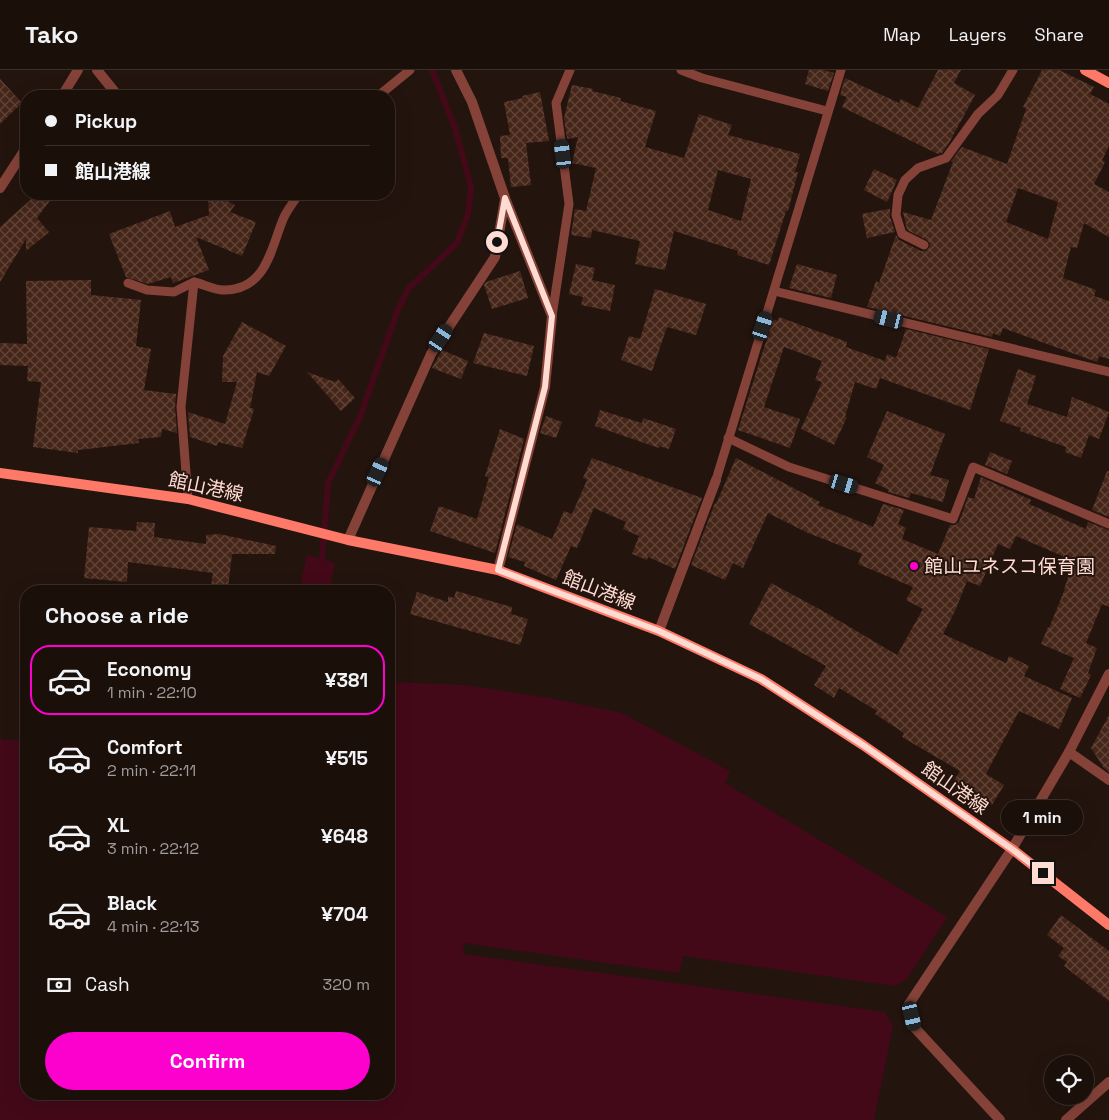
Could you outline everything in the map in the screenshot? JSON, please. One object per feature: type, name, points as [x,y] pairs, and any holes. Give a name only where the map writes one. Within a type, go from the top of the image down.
[{"type":"main road","points":[[1085,70],[1109,84]]},
{"type":"main road","name":"館山港線","points":[[0,473],[188,499],[345,539],[498,570],[659,631],[761,679],[863,745],[1012,849],[1108,922]]},
{"type":"street","points":[[66,90],[78,70]]},
{"type":"street","points":[[97,70],[113,90]]},
{"type":"street","points":[[456,70],[483,130],[505,198],[552,316],[545,387],[498,570]]},
{"type":"street","points":[[0,188],[20,157]]},
{"type":"street","points":[[345,539],[431,354],[495,257],[505,198]]},
{"type":"street","points":[[659,631],[716,480]]},
{"type":"street","points":[[1000,1120],[914,1027],[909,1004],[1012,849],[1070,752],[1109,674]]},
{"type":"street","points":[[1070,752],[1109,780]]},
{"type":"street","points":[[1066,1120],[1109,1082]]},
{"type":"lane","points":[[552,316],[569,204],[556,103],[570,70]]},
{"type":"lane","points":[[681,70],[702,78],[827,111]]},
{"type":"lane","points":[[716,480],[841,70]]},
{"type":"lane","points":[[924,245],[902,234],[896,215],[898,195],[905,180],[918,168],[946,158],[978,114],[998,95],[1013,70]]},
{"type":"lane","points":[[385,90],[408,71]]},
{"type":"lane","points":[[128,283],[147,290],[174,292],[194,282],[222,290],[246,286],[263,270],[277,241],[285,216],[295,200]]},
{"type":"lane","points":[[188,499],[181,407],[194,282]]},
{"type":"lane","points":[[774,291],[1109,372]]},
{"type":"lane","points":[[728,438],[789,467],[954,519],[973,467],[1109,524]]},
{"type":"shaded area","points":[[307,555],[335,563],[330,585],[300,585]]},
{"type":"shaded area","points":[[395,682],[465,685],[550,698],[622,713],[730,771],[725,783],[947,917],[907,979],[895,986],[683,956],[679,973],[464,943],[463,954],[885,1012],[893,1026],[874,1120],[0,1120],[0,739],[20,741],[20,1100],[395,1100]]},
{"type":"building","points":[[809,70],[823,70],[834,73],[828,91],[805,84]]},
{"type":"building","points":[[938,70],[961,70],[954,83],[975,95],[942,153],[938,154],[842,107],[847,97],[840,95],[845,78],[899,103],[901,99],[918,108]]},
{"type":"building","points":[[1042,70],[1059,70],[1094,87],[1090,94],[1109,104],[1109,146],[1102,160],[1105,162],[1094,184],[1109,192],[1109,237],[1084,223],[1077,248],[1071,247],[1063,278],[1096,290],[1094,296],[1109,301],[1109,359],[1099,356],[1097,362],[1003,328],[1000,336],[993,333],[992,337],[867,307],[876,281],[879,283],[896,235],[899,240],[921,251],[929,248],[930,244],[927,240],[907,230],[903,212],[931,220],[953,162],[951,161],[962,147],[1007,164],[1026,109],[1023,107]],"holes":[[[1018,188],[1058,202],[1048,239],[1006,222]]]},
{"type":"building","points":[[0,79],[20,101],[20,105],[0,124]]},
{"type":"building","points":[[572,85],[593,89],[592,91],[621,98],[620,101],[656,111],[645,147],[684,158],[699,114],[732,125],[728,135],[800,154],[795,172],[798,172],[788,211],[786,211],[769,265],[737,255],[738,251],[674,231],[665,270],[635,264],[640,241],[592,230],[591,238],[571,235],[575,209],[586,211],[596,168],[572,163],[578,137],[567,139],[564,118]],"holes":[[[718,170],[751,179],[741,221],[708,210]]]},
{"type":"building","points":[[540,92],[549,141],[526,143],[531,185],[511,187],[508,158],[501,158],[500,136],[510,135],[504,102]]},
{"type":"building","points":[[874,169],[897,180],[887,202],[864,190]]},
{"type":"building","points":[[30,200],[50,200],[37,218],[49,232],[26,251],[26,239],[0,282],[0,227]]},
{"type":"building","points":[[208,200],[227,200],[235,205],[230,212],[256,222],[242,256],[196,237],[209,270],[173,283],[171,277],[148,284],[126,277],[109,234],[170,211],[175,227],[209,215]]},
{"type":"building","points":[[890,209],[890,217],[895,232],[867,238],[862,214]]},
{"type":"building","points":[[576,264],[595,268],[592,280],[615,285],[610,311],[581,305],[583,297],[569,294]]},
{"type":"building","points":[[797,264],[837,275],[831,298],[789,288]]},
{"type":"building","points":[[520,271],[528,298],[492,309],[484,285],[486,282]]},
{"type":"building","points":[[91,280],[91,295],[141,300],[136,346],[151,349],[144,390],[176,394],[177,433],[162,429],[161,437],[138,439],[139,443],[78,450],[78,453],[33,447],[41,382],[27,381],[28,366],[0,365],[0,343],[27,344],[26,281]]},
{"type":"building","points":[[655,289],[706,304],[696,335],[667,327],[652,371],[621,360],[629,336],[640,339]]},
{"type":"building","points":[[779,317],[847,342],[846,347],[885,361],[887,354],[896,358],[906,329],[989,349],[970,410],[880,378],[876,389],[855,382],[845,417],[847,417],[834,445],[801,429],[822,382],[815,380],[822,361],[784,347],[764,407],[800,419],[790,448],[738,430],[773,319],[778,321]]},
{"type":"building","points":[[242,322],[286,346],[269,376],[257,372],[250,408],[254,409],[242,448],[218,442],[217,446],[190,437],[188,412],[225,424],[237,382],[222,382],[223,356]]},
{"type":"building","points":[[484,333],[534,346],[527,376],[473,363]]},
{"type":"building","points":[[442,350],[468,361],[461,379],[432,368]]},
{"type":"building","points":[[1018,369],[1036,376],[1027,404],[1067,417],[1072,397],[1109,412],[1099,439],[1089,435],[1081,458],[1065,452],[1066,447],[1020,431],[1021,428],[1000,421]]},
{"type":"building","points":[[307,372],[335,382],[338,379],[355,398],[341,411]]},
{"type":"building","points":[[600,410],[642,423],[643,418],[676,429],[669,449],[659,446],[659,448],[595,426]]},
{"type":"building","points":[[887,411],[945,434],[930,475],[949,480],[943,502],[911,493],[909,498],[888,492],[889,490],[875,483],[884,465],[867,457]]},
{"type":"building","points":[[546,416],[562,422],[556,438],[540,433]]},
{"type":"building","points":[[500,429],[524,439],[495,553],[430,531],[439,506],[477,519],[489,477],[485,476]]},
{"type":"building","points":[[990,452],[1012,461],[1007,474],[985,465]]},
{"type":"building","points":[[592,458],[702,498],[675,569],[648,557],[647,560],[632,554],[639,536],[623,529],[626,522],[594,508],[577,548],[571,546],[556,580],[524,566],[525,562],[508,557],[517,524],[552,539],[564,511],[572,514],[587,480],[583,478]]},
{"type":"building","points":[[736,458],[820,502],[818,505],[873,527],[883,504],[904,510],[898,524],[906,528],[902,539],[938,554],[950,525],[955,525],[959,522],[968,497],[974,499],[981,477],[1031,500],[1029,504],[1086,529],[1088,522],[1109,530],[1109,607],[1102,604],[1086,643],[1097,648],[1088,673],[1091,675],[1080,698],[1060,689],[1074,658],[1041,644],[1065,589],[1074,561],[1016,536],[1010,549],[998,544],[980,586],[967,581],[943,634],[1006,663],[1009,656],[1029,666],[1024,676],[1072,698],[1059,729],[1019,711],[986,774],[1004,785],[992,805],[953,782],[960,771],[902,737],[904,733],[875,714],[877,711],[839,688],[834,698],[814,685],[826,666],[749,624],[771,583],[897,655],[923,609],[906,600],[913,587],[858,564],[862,554],[808,533],[768,513],[743,568],[733,563],[725,580],[691,565],[715,503]]},
{"type":"building","points":[[1107,471],[1109,471],[1109,517],[1092,510]]},
{"type":"building","points":[[137,522],[155,523],[154,537],[206,544],[206,535],[219,534],[276,546],[275,554],[232,554],[228,585],[211,585],[213,573],[128,562],[127,582],[84,578],[89,527],[136,531]]},
{"type":"building","points":[[456,591],[512,607],[511,614],[528,619],[520,645],[410,614],[417,592],[448,602],[448,596],[454,598]]},
{"type":"building","points":[[1109,715],[1109,772],[1104,768],[1091,748]]},
{"type":"building","points":[[1061,915],[1109,951],[1109,1001],[1064,966],[1067,962],[1058,956],[1064,948],[1047,935]]},
{"type":"waterway","points":[[322,560],[328,483],[360,417],[397,312],[408,289],[457,243],[468,214],[471,187],[455,128],[432,70]]},
{"type":"place","name":"館山ユネスコ保育園","points":[[914,566]]},
{"type":"route","points":[[497,242],[505,198],[552,316],[545,387],[498,570],[659,631],[761,679],[863,745],[1012,849],[1043,873]]}]
